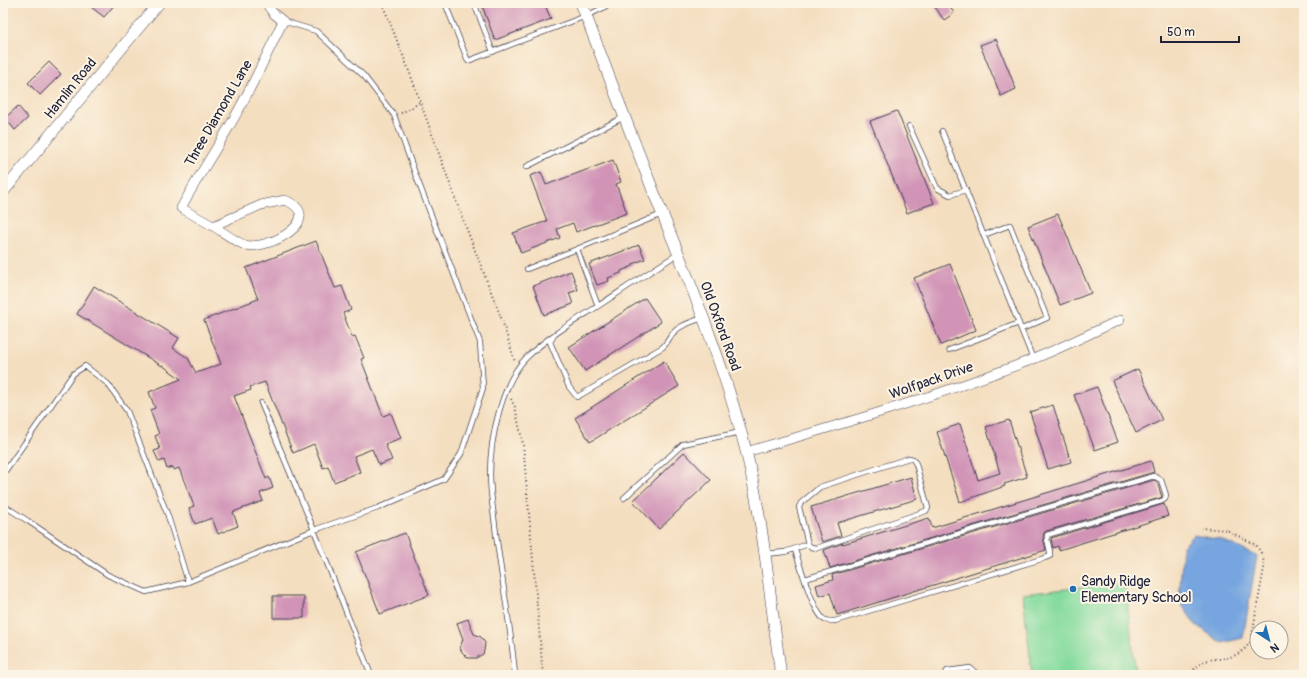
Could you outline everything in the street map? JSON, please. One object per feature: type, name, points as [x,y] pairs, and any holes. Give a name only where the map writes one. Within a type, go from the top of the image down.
[{"type":"street","name":"Hamlin Road","points":[[3,192],[159,3]]},
{"type":"street","points":[[266,3],[273,13],[283,21]]},
{"type":"street","name":"Old Oxford Road","points":[[580,3],[703,318],[726,383],[741,432],[760,523],[781,675]]},
{"type":"street","name":"Three Diamond Lane","points":[[213,226],[261,205],[285,200],[292,203],[298,209],[300,215],[298,225],[291,232],[280,238],[251,246],[244,245],[181,208],[229,126],[283,21]]},
{"type":"street","name":"Wolfpack Drive","points":[[746,452],[917,401],[1033,359],[1120,320]]},
{"type":"lane","points":[[445,3],[468,61],[586,16],[610,3]]},
{"type":"lane","points":[[474,3],[493,52]]},
{"type":"lane","points":[[3,505],[108,575],[146,592],[188,582],[314,530],[378,508],[444,479],[460,454],[483,388],[480,342],[418,184],[394,115],[364,76],[316,31],[283,21]]},
{"type":"lane","points":[[526,167],[624,117]]},
{"type":"lane","points":[[909,126],[937,188],[950,195],[966,190]]},
{"type":"lane","points":[[942,131],[1033,359]]},
{"type":"lane","points":[[526,269],[662,214]]},
{"type":"lane","points":[[984,235],[1010,225],[1047,318],[1022,329]]},
{"type":"lane","points":[[577,249],[598,306]]},
{"type":"lane","points":[[515,675],[490,474],[499,412],[507,388],[517,370],[529,355],[555,334],[678,254]]},
{"type":"lane","points":[[555,334],[550,342],[569,387],[577,397],[663,347],[669,341],[674,331],[680,327],[703,318]]},
{"type":"lane","points":[[949,350],[1019,323]]},
{"type":"lane","points":[[3,474],[73,374],[85,366],[108,384],[127,411],[168,516],[188,582]]},
{"type":"lane","points":[[261,403],[314,530],[371,675]]},
{"type":"lane","points":[[624,498],[683,444],[741,432]]},
{"type":"lane","points":[[909,458],[913,459],[916,464],[928,508],[926,511],[817,548],[811,548],[808,544],[799,507],[809,495],[820,487],[909,458]]},
{"type":"lane","points":[[795,550],[805,579],[814,605],[819,614],[826,620],[835,621],[1045,558],[1050,556],[1046,538],[1047,535],[1162,501],[1165,499],[1166,495],[1161,480],[1154,476],[805,579]]},
{"type":"lane","points":[[764,555],[795,550],[808,544]]},
{"type":"lane","points":[[945,675],[947,671],[970,668],[976,675]]},
{"type":"path","points":[[382,3],[502,320],[517,370]]},
{"type":"path","points":[[394,115],[405,112],[420,102]]},
{"type":"path","points":[[507,388],[515,407],[523,444],[543,675]]},
{"type":"path","points":[[1188,675],[1201,663],[1209,660],[1236,656],[1245,649],[1251,641],[1264,568],[1263,556],[1256,545],[1227,530],[1201,528]]},
{"type":"green space","points":[[1125,582],[1136,675],[1032,675],[1023,594]]},
{"type":"water","points":[[1194,535],[1222,540],[1257,556],[1243,638],[1222,643],[1195,624],[1179,601],[1183,546]]},
{"type":"building","points":[[86,3],[116,3],[104,17]]},
{"type":"building","points":[[481,3],[544,3],[551,19],[495,40]]},
{"type":"building","points":[[932,3],[947,3],[954,13],[944,20]]},
{"type":"building","points":[[996,39],[1016,89],[1001,96],[980,45]]},
{"type":"building","points":[[49,62],[61,74],[40,95],[28,83]]},
{"type":"building","points":[[18,106],[28,118],[15,130],[5,118]]},
{"type":"building","points":[[897,111],[934,203],[907,213],[870,121]]},
{"type":"building","points":[[613,160],[621,182],[616,184],[627,213],[576,232],[573,223],[557,229],[560,238],[521,253],[513,233],[547,221],[530,176],[541,172],[546,185]]},
{"type":"building","points":[[1058,214],[1091,293],[1060,305],[1028,226]]},
{"type":"building","points":[[316,241],[335,288],[342,286],[351,310],[343,313],[352,337],[355,336],[364,358],[361,359],[383,416],[391,413],[401,438],[385,444],[392,460],[379,465],[372,449],[354,456],[360,472],[334,482],[328,466],[323,468],[314,444],[293,453],[265,382],[250,387],[251,390],[234,396],[266,479],[269,477],[273,488],[260,493],[263,501],[233,512],[238,526],[218,534],[212,518],[195,524],[189,508],[194,506],[179,468],[174,470],[173,467],[167,469],[164,460],[159,462],[154,451],[160,449],[155,436],[159,434],[150,410],[155,408],[149,392],[181,379],[162,365],[77,314],[94,286],[179,338],[173,348],[188,358],[196,373],[221,364],[204,320],[258,299],[246,268]]},
{"type":"building","points":[[639,245],[645,259],[621,271],[621,273],[608,278],[609,281],[597,285],[589,264]]},
{"type":"building","points":[[950,264],[976,330],[941,345],[914,278]]},
{"type":"building","points":[[571,271],[578,290],[569,293],[573,304],[544,315],[533,286]]},
{"type":"building","points":[[645,298],[661,322],[585,371],[569,347]]},
{"type":"building","points":[[664,361],[679,386],[590,442],[575,418]]},
{"type":"building","points":[[1138,369],[1162,420],[1136,433],[1112,381]]},
{"type":"building","points":[[1097,387],[1118,442],[1095,450],[1074,395]]},
{"type":"building","points":[[1053,405],[1071,462],[1048,469],[1030,412]]},
{"type":"building","points":[[1009,420],[1027,477],[1004,484],[1005,486],[960,502],[937,432],[960,424],[978,480],[1000,473],[986,427]]},
{"type":"building","points":[[684,452],[711,480],[659,529],[633,501]]},
{"type":"building","points":[[1151,461],[1154,472],[830,568],[824,550],[929,518],[932,528]]},
{"type":"building","points":[[911,477],[917,499],[837,523],[841,536],[822,542],[811,507]]},
{"type":"building","points":[[1154,480],[1157,482],[1162,497],[1046,531],[1043,537],[1046,550],[837,615],[830,593],[819,596],[816,585],[833,580],[832,575]]},
{"type":"building","points":[[1164,504],[1168,516],[1059,550],[1058,546],[1053,548],[1051,538]]},
{"type":"building","points":[[405,533],[429,595],[380,614],[356,552]]},
{"type":"building","points":[[273,596],[304,596],[304,618],[273,618]]},
{"type":"building","points":[[468,619],[474,634],[481,637],[485,643],[483,654],[476,658],[468,658],[460,648],[463,639],[457,623]]},
{"type":"place","name":"Sandy Ridge Elementary School","points":[[1073,589]]}]
